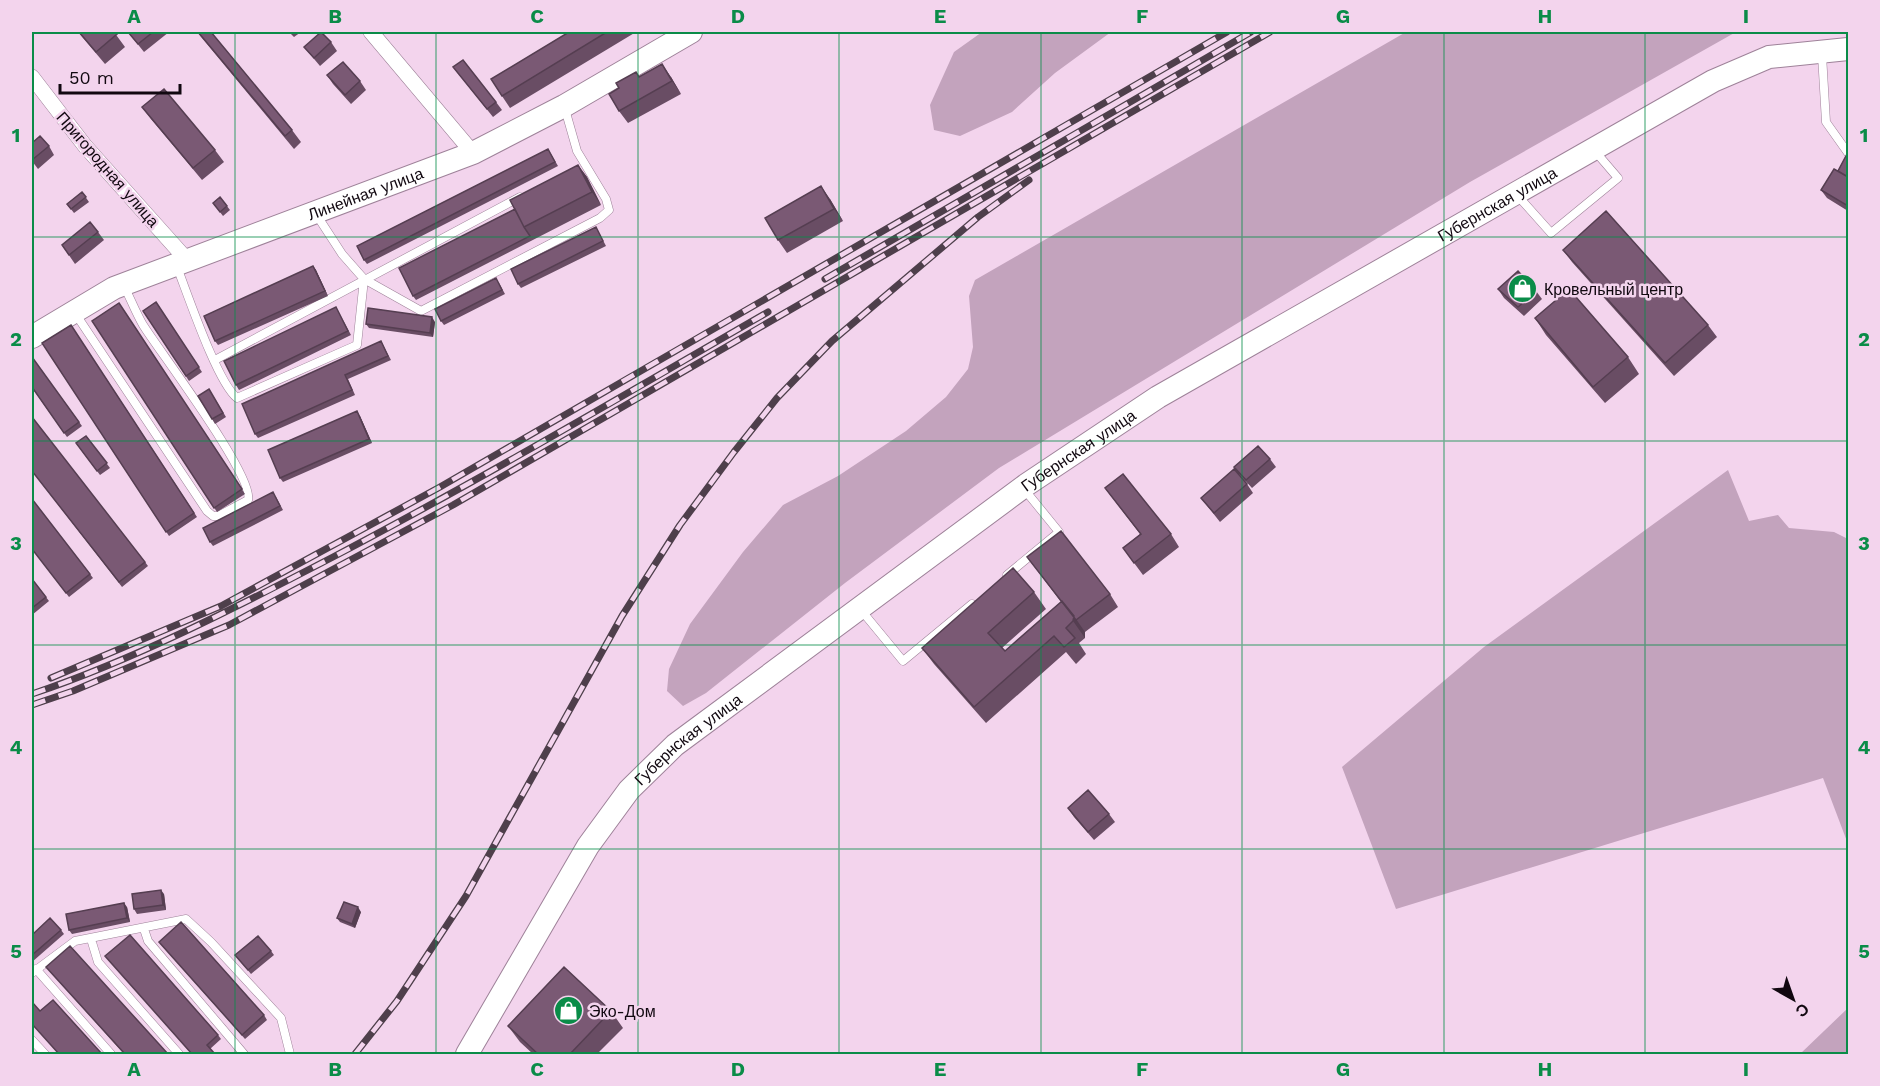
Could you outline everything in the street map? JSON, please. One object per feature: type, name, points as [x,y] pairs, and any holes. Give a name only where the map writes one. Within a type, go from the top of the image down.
[{"type":"main road","name":"Линейная улица","points":[[32,337],[123,285],[473,153],[564,106],[691,32]]},
{"type":"main road","name":"Губернская улица","points":[[467,1054],[588,846],[629,790],[675,745],[1023,488],[1158,397],[1713,81],[1769,57],[1848,49]]},
{"type":"street","points":[[371,32],[473,153]]},
{"type":"street","name":"Пригородная улица","points":[[32,77],[85,146],[181,262]]},
{"type":"lane","points":[[1822,51],[1826,122],[1848,153]]},
{"type":"lane","points":[[315,213],[342,254],[364,279],[421,311],[600,218],[609,210],[606,199],[577,151],[564,106]]},
{"type":"lane","points":[[1516,193],[1551,233],[1618,178],[1593,149]]},
{"type":"lane","points":[[575,169],[585,163]]},
{"type":"lane","points":[[215,360],[532,191]]},
{"type":"lane","points":[[181,262],[215,360],[230,393],[237,399],[357,345],[364,279]]},
{"type":"lane","points":[[74,312],[207,511],[213,516],[218,516],[248,500],[248,488],[233,458],[142,323],[123,285]]},
{"type":"lane","points":[[1004,577],[1059,532],[1023,488]]},
{"type":"lane","points":[[860,608],[903,661],[976,600]]},
{"type":"lane","points":[[111,1054],[34,971],[75,941],[186,919],[211,942],[281,1018],[290,1054]]},
{"type":"lane","points":[[144,929],[148,941],[244,1054]]},
{"type":"lane","points":[[91,939],[98,962],[179,1054]]},
{"type":"lane","points":[[32,1040],[45,1054]]},
{"type":"shaded area","points":[[982,32],[1111,32],[1055,73],[1012,112],[960,136],[934,130],[930,105],[954,52]]},
{"type":"shaded area","points":[[1406,32],[1736,32],[1470,182],[999,468],[845,583],[706,693],[683,706],[667,691],[669,669],[690,624],[743,552],[783,505],[838,476],[906,431],[946,397],[968,369],[973,347],[969,296],[975,280]]},
{"type":"shaded area","points":[[1728,470],[1749,521],[1778,515],[1789,528],[1834,532],[1848,539],[1848,844],[1823,778],[1396,909],[1342,767],[1484,647]]},
{"type":"shaded area","points":[[1848,1008],[1848,1054],[1800,1054]]},
{"type":"building","points":[[79,32],[114,32],[117,34],[96,52]]},
{"type":"building","points":[[128,32],[153,32],[138,44]]},
{"type":"building","points":[[198,32],[211,32],[292,130],[285,136]]},
{"type":"building","points":[[321,32],[331,42],[314,58],[304,47]]},
{"type":"building","points":[[569,32],[607,32],[502,96],[491,79]]},
{"type":"building","points":[[463,60],[496,102],[487,109],[453,67]]},
{"type":"building","points":[[343,62],[360,81],[345,95],[327,75]]},
{"type":"building","points":[[662,64],[672,81],[619,111],[609,94],[619,88],[616,83],[636,72],[639,77]]},
{"type":"building","points":[[164,89],[215,150],[193,168],[142,107]]},
{"type":"building","points":[[40,136],[49,146],[32,160],[32,143]]},
{"type":"building","points":[[548,149],[555,162],[364,260],[357,246]]},
{"type":"building","points":[[1848,152],[1848,177],[1838,171]]},
{"type":"building","points":[[578,165],[592,192],[524,227],[510,200]]},
{"type":"building","points":[[1834,169],[1848,177],[1848,206],[1821,190]]},
{"type":"building","points":[[821,186],[834,209],[778,240],[765,218]]},
{"type":"building","points":[[82,192],[86,197],[71,209],[67,204]]},
{"type":"building","points":[[220,197],[227,206],[220,212],[213,203]]},
{"type":"building","points":[[515,209],[530,236],[413,296],[399,268]]},
{"type":"building","points":[[1606,211],[1708,325],[1665,363],[1563,250]]},
{"type":"building","points":[[90,222],[98,232],[69,255],[62,245]]},
{"type":"building","points":[[596,227],[603,241],[518,284],[511,269]]},
{"type":"building","points":[[313,266],[325,291],[215,341],[204,316]]},
{"type":"building","points":[[1518,271],[1536,291],[1518,307],[1498,289]]},
{"type":"building","points":[[496,278],[502,290],[441,321],[435,309]]},
{"type":"building","points":[[1569,289],[1628,357],[1593,387],[1535,318]]},
{"type":"building","points":[[156,302],[199,367],[186,376],[143,311]]},
{"type":"building","points":[[119,303],[242,489],[214,508],[92,321]]},
{"type":"building","points":[[336,307],[348,331],[236,385],[224,361]]},
{"type":"building","points":[[368,308],[432,317],[430,333],[366,324]]},
{"type":"building","points":[[71,325],[194,513],[166,532],[42,343]]},
{"type":"building","points":[[381,341],[388,356],[345,375],[352,390],[255,434],[242,404]]},
{"type":"building","points":[[32,357],[79,422],[64,433],[32,387]]},
{"type":"building","points":[[209,389],[223,413],[212,419],[198,396]]},
{"type":"building","points":[[357,411],[369,439],[280,478],[268,450]]},
{"type":"building","points":[[32,417],[145,562],[119,582],[32,471]]},
{"type":"building","points":[[86,436],[107,463],[97,471],[76,443]]},
{"type":"building","points":[[1258,446],[1270,459],[1246,480],[1234,467]]},
{"type":"building","points":[[1234,469],[1247,484],[1214,513],[1201,498]]},
{"type":"building","points":[[1123,474],[1171,534],[1134,563],[1123,548],[1141,534],[1105,488]]},
{"type":"building","points":[[273,492],[280,506],[210,542],[203,528]]},
{"type":"building","points":[[32,499],[90,574],[66,593],[32,549]]},
{"type":"building","points":[[1061,531],[1110,594],[1076,620],[1027,557]]},
{"type":"building","points":[[1013,568],[1034,592],[988,633],[1005,651],[1062,601],[1074,616],[1073,621],[1066,628],[1075,638],[1064,647],[1054,636],[974,707],[922,648]]},
{"type":"building","points":[[32,579],[46,597],[32,608]]},
{"type":"building","points":[[1088,790],[1109,814],[1088,832],[1068,808]]},
{"type":"building","points":[[161,890],[163,905],[134,909],[132,894]]},
{"type":"building","points":[[344,902],[358,907],[352,924],[337,918]]},
{"type":"building","points":[[124,903],[127,918],[69,930],[66,914]]},
{"type":"building","points":[[50,918],[61,930],[32,955],[32,935]]},
{"type":"building","points":[[181,922],[264,1015],[242,1035],[159,942]]},
{"type":"building","points":[[130,935],[218,1035],[207,1045],[215,1054],[192,1054],[105,956]]},
{"type":"building","points":[[258,936],[271,951],[248,970],[235,955]]},
{"type":"building","points":[[70,946],[168,1054],[125,1054],[46,967]]},
{"type":"building","points":[[564,967],[611,1011],[570,1054],[538,1054],[508,1026]]},
{"type":"building","points":[[53,1000],[102,1054],[59,1054],[32,1024],[32,1002],[40,1011]]},
{"type":"railway","points":[[51,678],[221,606],[440,487],[1227,32]]},
{"type":"railway","points":[[825,279],[1251,32]]},
{"type":"railway","points":[[32,705],[73,691],[229,625],[453,505],[1270,32]]},
{"type":"railway","points":[[355,1054],[397,1001],[466,896],[622,616],[680,525],[734,452],[777,398],[832,341],[978,217],[1029,180]]},
{"type":"railway","points":[[32,694],[147,649],[222,614],[333,557],[497,468],[768,312]]},
{"type":"place","name":"Кровельный центр","points":[[1523,289]]},
{"type":"place","name":"Эко-Дом","points":[[568,1011]]}]
